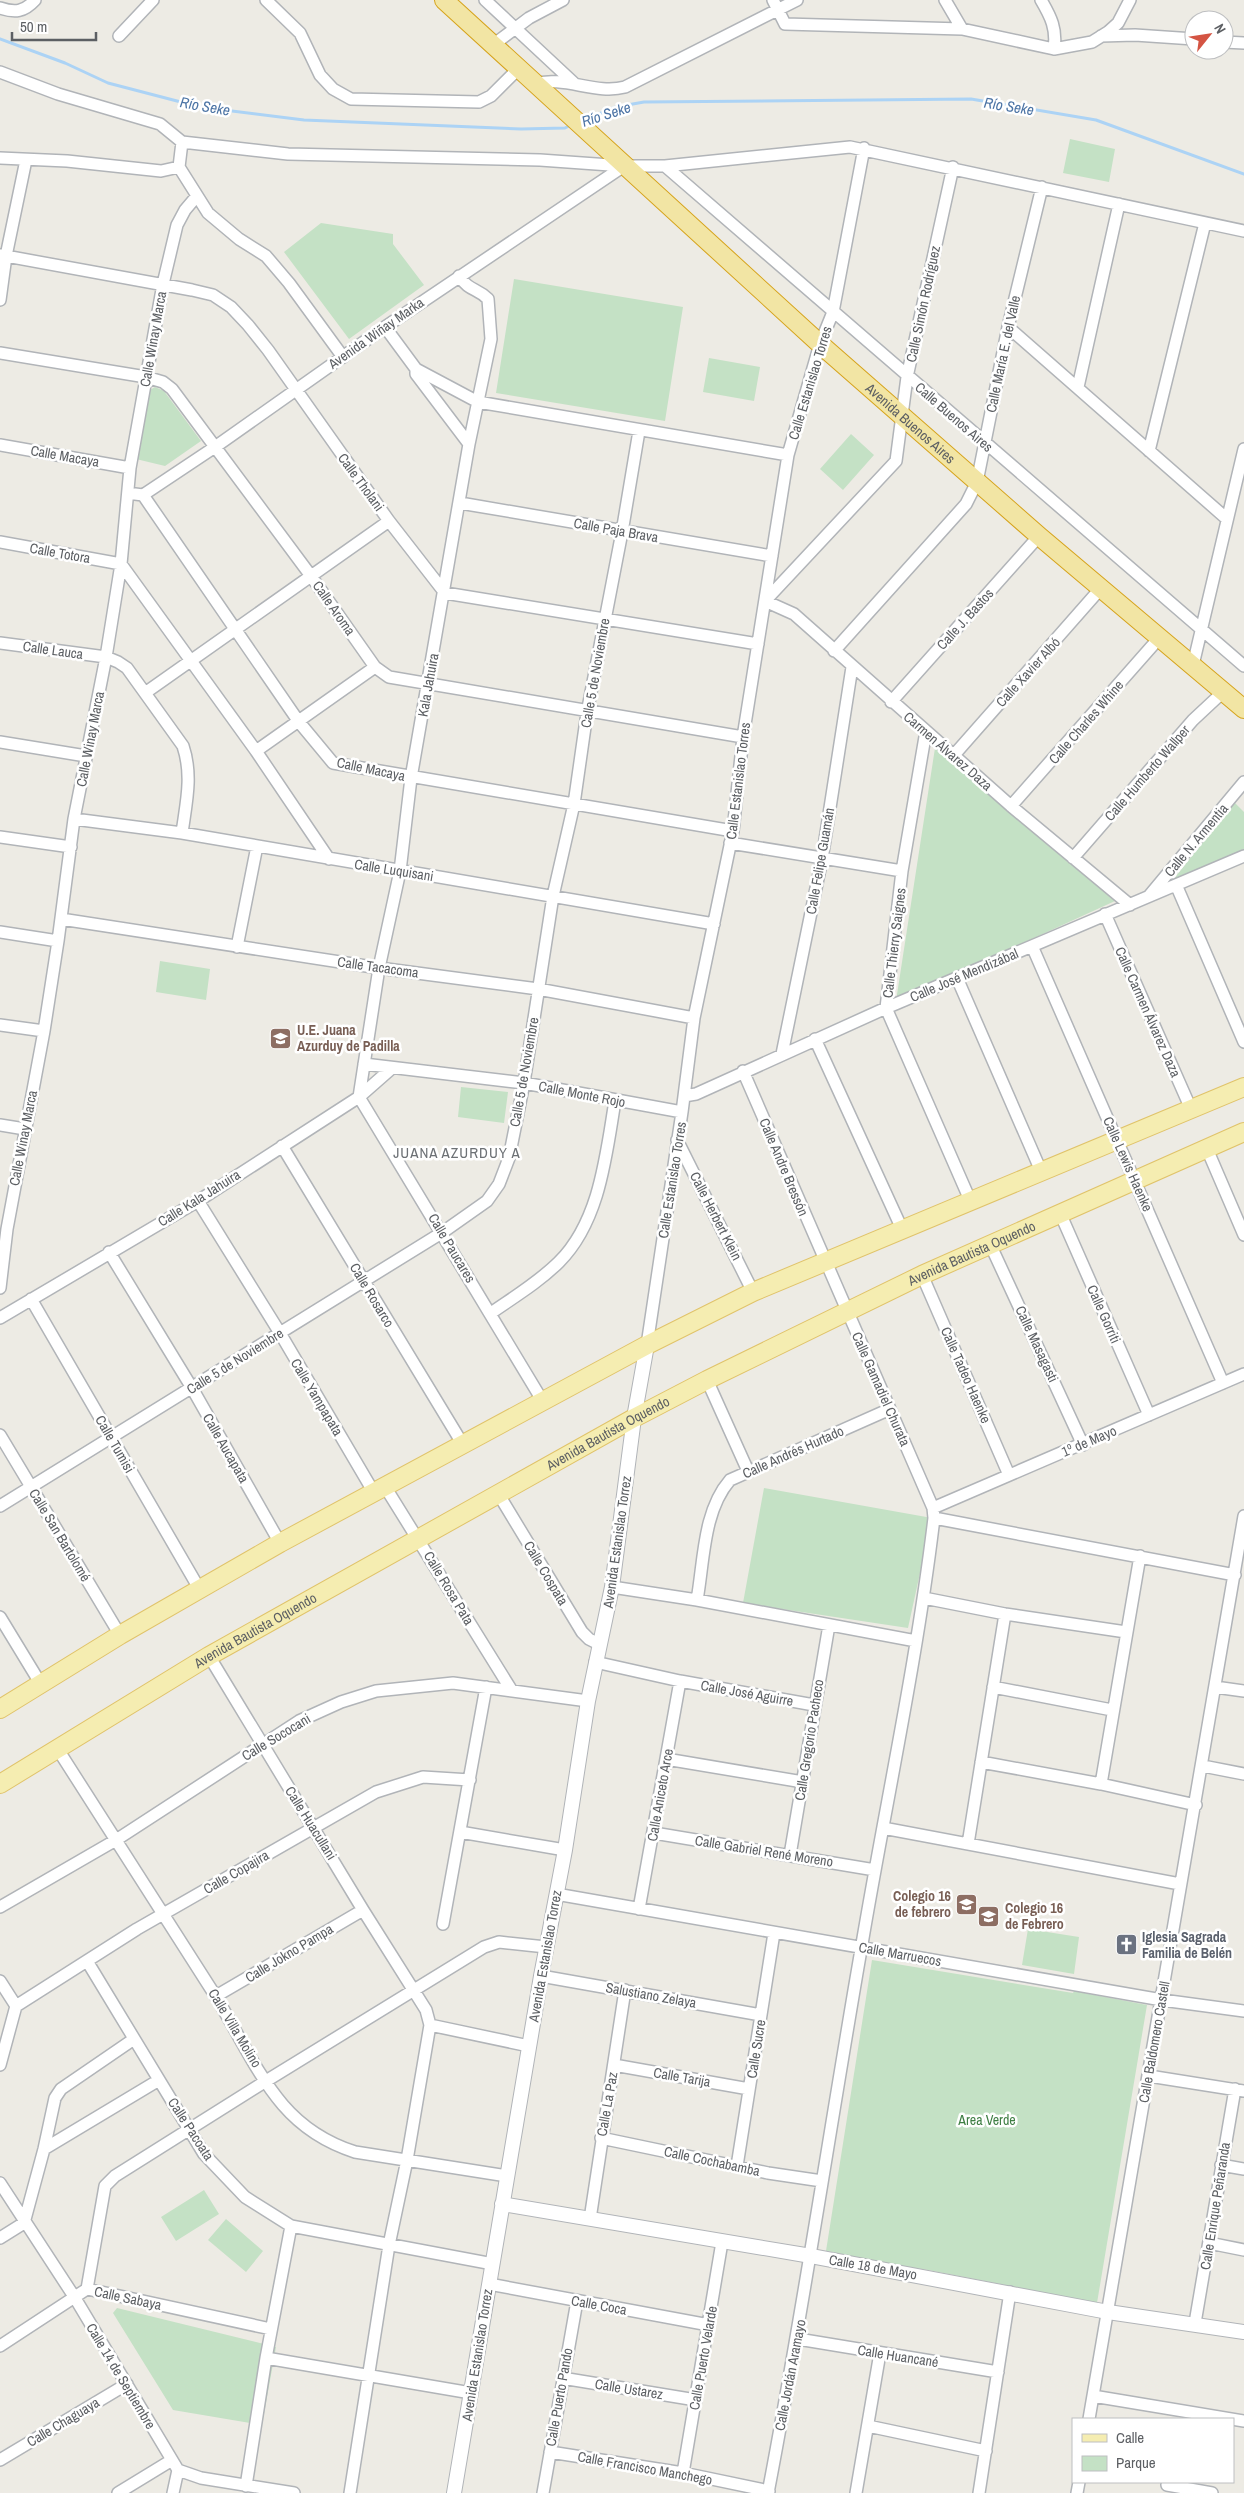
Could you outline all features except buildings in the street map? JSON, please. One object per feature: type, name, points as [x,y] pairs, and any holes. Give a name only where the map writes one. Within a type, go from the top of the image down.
[{"type":"highway","points":[[444,0],[540,89]]},
{"type":"highway","name":"Avenida Buenos Aires","points":[[540,89],[820,344],[1039,536],[1244,709]]},
{"type":"main road","points":[[0,1709],[42,1686],[120,1635],[280,1542],[647,1344],[752,1292],[1244,1087]]},
{"type":"main road","name":"Avenida Bautista Oquendo","points":[[0,1784],[209,1656],[634,1418],[707,1380],[922,1275],[1244,1132]]},
{"type":"street","points":[[0,8],[12,12],[27,9],[35,0]]},
{"type":"street","points":[[119,36],[153,0]]},
{"type":"street","points":[[485,0],[575,84]]},
{"type":"street","points":[[492,45],[529,18],[563,0]]},
{"type":"street","points":[[773,0],[785,24],[962,29],[1054,48],[1075,47],[1092,42],[1118,23],[1130,0]]},
{"type":"street","points":[[540,89],[548,80],[613,90],[625,87],[797,0]]},
{"type":"street","points":[[945,0],[962,29]]},
{"type":"street","points":[[1041,0],[1052,20],[1056,34],[1054,48]]},
{"type":"street","points":[[270,1],[300,33],[320,75],[333,89],[351,99],[479,102],[491,96],[518,69]]},
{"type":"street","points":[[1101,36],[1135,35],[1184,38]]},
{"type":"street","points":[[0,72],[58,94],[160,124],[182,142],[288,154],[540,160],[624,166],[665,166],[850,147],[864,148],[1244,231]]},
{"type":"street","points":[[182,142],[179,167],[208,213],[240,239],[266,256],[289,283],[342,357]]},
{"type":"street","name":"Calle Estanislao Torres","points":[[634,1418],[682,1112],[694,1018],[732,837],[743,737],[788,455],[820,344],[833,312],[864,148]]},
{"type":"street","points":[[0,158],[67,161],[161,170],[179,167]]},
{"type":"street","points":[[0,300],[3,256],[26,160]]},
{"type":"street","name":"Avenida Wiñay Marka","points":[[143,495],[215,447],[459,276],[624,166]]},
{"type":"street","name":"Calle Buenos Aires","points":[[665,166],[907,377],[1244,666]]},
{"type":"street","name":"Calle Simón Rodríguez","points":[[766,601],[896,461],[907,377],[953,167]]},
{"type":"street","name":"Calle María E. del Valle","points":[[834,651],[966,504],[977,482],[1008,327],[1042,187]]},
{"type":"street","name":"Calle Winay Marca","points":[[0,1288],[3,1228],[44,1031],[74,819],[106,657],[121,564],[130,468],[146,378],[163,284],[177,225],[185,210],[196,196]]},
{"type":"street","points":[[1078,387],[1119,204]]},
{"type":"street","points":[[1149,451],[1206,223]]},
{"type":"street","name":"Calle Tholani","points":[[3,256],[163,284],[213,295],[231,307],[268,350],[389,521],[445,593]]},
{"type":"street","name":"Kala Jahuira","points":[[359,1097],[379,968],[400,871],[412,778],[469,444],[491,339],[491,307],[488,299],[482,292],[466,287],[459,276]]},
{"type":"street","points":[[385,327],[416,369],[478,402],[788,455]]},
{"type":"street","points":[[1008,327],[1227,519]]},
{"type":"street","name":"Calle Aroma","points":[[0,353],[146,378],[163,382],[172,389],[311,576],[375,667],[389,678],[587,713],[743,737]]},
{"type":"street","points":[[416,369],[416,374],[469,444]]},
{"type":"street","name":"Calle 5 de Noviembre","points":[[0,1506],[443,1232],[487,1201],[499,1184],[509,1158],[524,1083],[553,896],[574,804],[587,713],[622,532],[639,431]]},
{"type":"street","name":"Calle Macaya","points":[[0,445],[130,468]]},
{"type":"street","points":[[1193,665],[1227,519],[1239,493],[1244,449]]},
{"type":"street","points":[[128,493],[143,495]]},
{"type":"street","name":"Calle Macaya","points":[[143,495],[299,722],[333,763],[412,778],[574,804],[732,837],[822,859],[902,871]]},
{"type":"street","name":"Calle Paja Brava","points":[[460,503],[772,556]]},
{"type":"street","points":[[145,693],[237,630],[389,521]]},
{"type":"street","name":"Calle J. Bastos","points":[[891,702],[1039,536]]},
{"type":"street","name":"Calle Totora","points":[[0,542],[121,564]]},
{"type":"street","points":[[121,564],[256,752],[329,859]]},
{"type":"street","name":"Calle Xavier Albó","points":[[954,755],[1101,588]]},
{"type":"street","points":[[445,593],[758,644]]},
{"type":"street","name":"Carmen Álvarez Daza","points":[[766,601],[794,614],[891,702],[1011,806],[1130,905]]},
{"type":"street","name":"Calle Charles Whine","points":[[1011,806],[1160,637]]},
{"type":"street","name":"Calle Lauca","points":[[0,643],[106,657]]},
{"type":"street","points":[[106,657],[127,668],[183,746],[190,774],[182,833]]},
{"type":"street","points":[[256,752],[375,667]]},
{"type":"street","name":"Calle Felipe Guamán","points":[[782,1054],[822,859],[852,667]]},
{"type":"street","name":"Calle Humberto Wallper","points":[[1073,858],[1193,720],[1223,692]]},
{"type":"street","name":"Calle Thierry Saignes","points":[[926,731],[902,871],[886,1008],[970,1200]]},
{"type":"street","points":[[0,742],[86,756]]},
{"type":"street","name":"Calle N. Armentia","points":[[1149,897],[1244,782]]},
{"type":"street","name":"Calle Luquisani","points":[[74,819],[182,833],[714,924]]},
{"type":"street","points":[[0,836],[71,847]]},
{"type":"street","points":[[237,947],[257,846]]},
{"type":"street","name":"Calle José Mendizábal","points":[[684,1096],[696,1094],[886,1008],[1244,856]]},
{"type":"street","points":[[1177,886],[1244,1042]]},
{"type":"street","name":"Calle Carmen Álvarez Daza","points":[[1105,914],[1191,1109]]},
{"type":"street","name":"Calle Tacacoma","points":[[61,919],[379,968],[538,989],[694,1018]]},
{"type":"street","points":[[0,932],[58,942]]},
{"type":"street","name":"Calle Lewis Haenke","points":[[1032,946],[1223,1383]]},
{"type":"street","points":[[957,978],[1041,1171]]},
{"type":"street","points":[[0,1025],[44,1031]]},
{"type":"street","points":[[815,1039],[902,1229]]},
{"type":"street","name":"Calle Monte Rojo","points":[[364,1064],[524,1083],[682,1112]]},
{"type":"street","name":"Calle Kala Jahuira","points":[[0,1318],[198,1201],[359,1097],[392,1068]]},
{"type":"street","name":"Calle Andre Bressón","points":[[743,1072],[825,1262]]},
{"type":"street","name":"Calle Paucares","points":[[359,1097],[443,1232],[542,1400]]},
{"type":"street","points":[[491,1313],[539,1280],[560,1261],[579,1237],[593,1206],[603,1170],[615,1101]]},
{"type":"street","points":[[0,1125],[25,1129]]},
{"type":"street","name":"Calle Herbert Klein","points":[[677,1140],[752,1292]]},
{"type":"street","name":"Calle Rosarco","points":[[282,1146],[462,1443]]},
{"type":"street","points":[[1207,1149],[1244,1235]]},
{"type":"street","name":"Calle Yampapata","points":[[198,1201],[379,1488]]},
{"type":"street","name":"Calle Gorriti","points":[[1060,1213],[1148,1415]]},
{"type":"street","name":"Calle Masagasti","points":[[990,1244],[1083,1444]]},
{"type":"street","name":"Calle Aucapata","points":[[109,1252],[192,1388],[280,1542]]},
{"type":"street","name":"Calle Gamadiel Churata","points":[[825,1262],[890,1409],[933,1513]]},
{"type":"street","name":"Calle Tadeo Haenke","points":[[922,1275],[1010,1475]]},
{"type":"street","name":"Calle Tumisi","points":[[31,1300],[200,1590]]},
{"type":"street","name":"1º de Mayo","points":[[933,1513],[1010,1475],[1244,1374]]},
{"type":"street","points":[[707,1380],[748,1471]]},
{"type":"street","name":"Calle Andrés Hurtado","points":[[697,1600],[711,1513],[716,1498],[730,1480],[890,1409]]},
{"type":"street","name":"Avenida Estanislao Torrez","points":[[454,2493],[541,1976],[565,1850],[588,1702],[612,1587],[634,1418]]},
{"type":"street","name":"Calle San Bartolomé","points":[[0,1435],[120,1635]]},
{"type":"street","name":"Calle Rosa Pata","points":[[379,1488],[419,1539],[512,1691]]},
{"type":"street","name":"Calle Cospata","points":[[499,1495],[582,1632],[589,1640],[599,1644]]},
{"type":"street","points":[[933,1513],[1235,1575]]},
{"type":"street","name":"Calle Jordán Aramayo","points":[[768,2492],[798,2340],[861,1947],[924,1598],[933,1513]]},
{"type":"street","name":"Calle Baldomero Castell","points":[[1089,2418],[1162,2000],[1180,1884],[1203,1766],[1244,1516]]},
{"type":"street","points":[[1101,1784],[1112,1710],[1140,1556]]},
{"type":"street","points":[[612,1587],[697,1600],[916,1641]]},
{"type":"street","points":[[924,1598],[1005,1614],[1126,1632]]},
{"type":"street","points":[[968,1844],[1005,1614]]},
{"type":"street","points":[[0,1617],[42,1686]]},
{"type":"street","name":"Calle Gregorio Pacheco","points":[[790,1855],[829,1625]]},
{"type":"street","name":"Calle Huacullani","points":[[209,1656],[426,2010],[430,2026]]},
{"type":"street","name":"Calle José Aguirre","points":[[595,1662],[680,1681],[814,1706]]},
{"type":"street","name":"Calle Aniceto Arce","points":[[639,1909],[680,1681]]},
{"type":"street","name":"Calle Sococani","points":[[0,1906],[116,1840],[299,1721],[341,1702],[376,1691],[453,1683],[588,1702]]},
{"type":"street","points":[[443,1924],[486,1687]]},
{"type":"street","points":[[994,1687],[1112,1710]]},
{"type":"street","points":[[1216,1687],[1244,1691]]},
{"type":"street","name":"Calle Villa Molino","points":[[57,1748],[216,1996],[266,2080],[293,2116],[311,2131],[336,2146],[355,2152],[507,2176]]},
{"type":"street","points":[[666,1759],[802,1782]]},
{"type":"street","points":[[981,1762],[1101,1784],[1196,1805]]},
{"type":"street","points":[[1203,1766],[1244,1774]]},
{"type":"street","name":"Calle Copajira","points":[[16,2006],[164,1914],[376,1792],[423,1777],[470,1780]]},
{"type":"street","points":[[884,1828],[1180,1884]]},
{"type":"street","points":[[460,1832],[565,1850]]},
{"type":"street","name":"Calle Gabriel René Moreno","points":[[654,1833],[875,1870]]},
{"type":"street","name":"Calle Marruecos","points":[[556,1894],[1162,2000],[1244,2011]]},
{"type":"street","name":"Calle Jokno Pampa","points":[[216,1996],[363,1910]]},
{"type":"street","name":"Calle Sucre","points":[[737,2166],[774,1933]]},
{"type":"street","points":[[87,2288],[105,2186],[115,2176],[266,2080],[492,1944],[508,1942],[546,1948]]},
{"type":"street","name":"Calle Pacoata","points":[[87,1961],[190,2128],[204,2154],[245,2197],[291,2226],[493,2264]]},
{"type":"street","name":"Salustiano Zelaya","points":[[541,1976],[761,2015]]},
{"type":"street","points":[[0,1981],[16,2006],[0,2066]]},
{"type":"street","name":"Calle La Paz","points":[[590,2219],[625,1990]]},
{"type":"street","points":[[350,2493],[389,2245],[407,2160],[430,2026],[529,2046]]},
{"type":"street","points":[[0,2238],[24,2223],[44,2149],[55,2098],[61,2089],[134,2039]]},
{"type":"street","name":"Calle Tarija","points":[[614,2065],[749,2089]]},
{"type":"street","points":[[1149,2076],[1240,2090]]},
{"type":"street","points":[[44,2149],[159,2080]]},
{"type":"street","name":"Calle Enrique Peñaranda","points":[[1195,2323],[1221,2165],[1240,2090]]},
{"type":"street","name":"Calle Cochabamba","points":[[602,2138],[737,2166],[822,2181]]},
{"type":"street","points":[[1221,2165],[1244,2170]]},
{"type":"street","name":"Calle 14 de Septiembre","points":[[0,2182],[24,2223],[75,2298],[175,2465]]},
{"type":"street","name":"Calle 18 de Mayo","points":[[502,2204],[811,2256],[1108,2312],[1195,2323],[1244,2332]]},
{"type":"street","points":[[246,2486],[271,2329],[291,2226]]},
{"type":"street","name":"Calle Puerto Velarde","points":[[683,2473],[722,2242]]},
{"type":"street","points":[[1209,2243],[1244,2250]]},
{"type":"street","name":"Calle Coca","points":[[489,2284],[709,2325]]},
{"type":"street","name":"Calle Sabaya","points":[[0,2346],[75,2298],[87,2288],[271,2329]]},
{"type":"street","points":[[979,2493],[1010,2292]]},
{"type":"street","name":"Calle Puerto Pando","points":[[543,2493],[577,2300]]},
{"type":"street","name":"Calle Huancané","points":[[798,2340],[998,2372]]},
{"type":"street","points":[[856,2493],[880,2353]]},
{"type":"street","points":[[266,2358],[471,2393]]},
{"type":"street","name":"Calle Ustarez","points":[[562,2378],[696,2400]]},
{"type":"street","name":"Calle Chaguaya","points":[[0,2460],[127,2384]]},
{"type":"street","points":[[1093,2396],[1178,2415],[1211,2418]]},
{"type":"street","points":[[868,2426],[986,2451]]},
{"type":"street","name":"Calle Francisco Manchego","points":[[550,2452],[683,2473],[768,2492]]},
{"type":"street","points":[[175,2465],[201,2478],[294,2493]]},
{"type":"street","points":[[118,2493],[175,2465]]},
{"type":"street","points":[[174,2493],[175,2465]]},
{"type":"street","points":[[1167,2487],[1212,2493]]},
{"type":"green space","points":[[1070,139],[1115,149],[1109,182],[1063,173]]},
{"type":"green space","points":[[321,223],[393,234],[393,244],[424,285],[349,339],[284,252]]},
{"type":"green space","points":[[514,279],[683,307],[665,421],[496,393]]},
{"type":"green space","points":[[709,358],[760,367],[754,401],[703,392]]},
{"type":"green space","points":[[155,387],[164,391],[201,441],[165,466],[136,459],[150,390]]},
{"type":"green space","points":[[851,434],[874,455],[843,490],[820,469]]},
{"type":"green space","points":[[935,748],[1115,901],[896,1001]]},
{"type":"green space","points":[[1234,802],[1244,812],[1244,851],[1173,880]]},
{"type":"green space","points":[[160,961],[210,969],[206,1000],[156,992]]},
{"type":"green space","points":[[461,1087],[508,1092],[504,1123],[458,1117]]},
{"type":"green space","points":[[764,1488],[932,1518],[908,1628],[743,1603]]},
{"type":"green space","points":[[1028,1929],[1079,1937],[1074,1974],[1022,1965]]},
{"type":"green space","name":"Area Verde","points":[[872,1960],[1073,1993],[1074,1991],[1147,2005],[1097,2303],[928,2270],[833,2256],[833,2252],[826,2251]]},
{"type":"green space","points":[[204,2190],[219,2214],[176,2241],[161,2217]]},
{"type":"green space","points":[[226,2219],[263,2251],[246,2272],[208,2240]]},
{"type":"green space","points":[[117,2308],[276,2347],[262,2425],[173,2410],[113,2313]]},
{"type":"waterway","name":"Río Seke","points":[[0,39],[65,63],[108,83],[200,107],[304,120],[521,129],[565,128],[571,125]]},
{"type":"waterway","name":"Río Seke","points":[[584,120],[616,107],[644,102],[971,99],[1096,120],[1244,174]]},
{"type":"place","name":"U.E. Juana Azurduy de Padilla","points":[[281,1038]]},
{"type":"place","name":"Colegio 16 de febrero","points":[[967,1904]]},
{"type":"place","name":"Colegio 16 de Febrero","points":[[989,1916]]},
{"type":"place","name":"Iglesia Sagrada Familia de Belén","points":[[1126,1945]]},
{"type":"district","name":"JUANA AZURDUY A","points":[[457,1152]]}]
